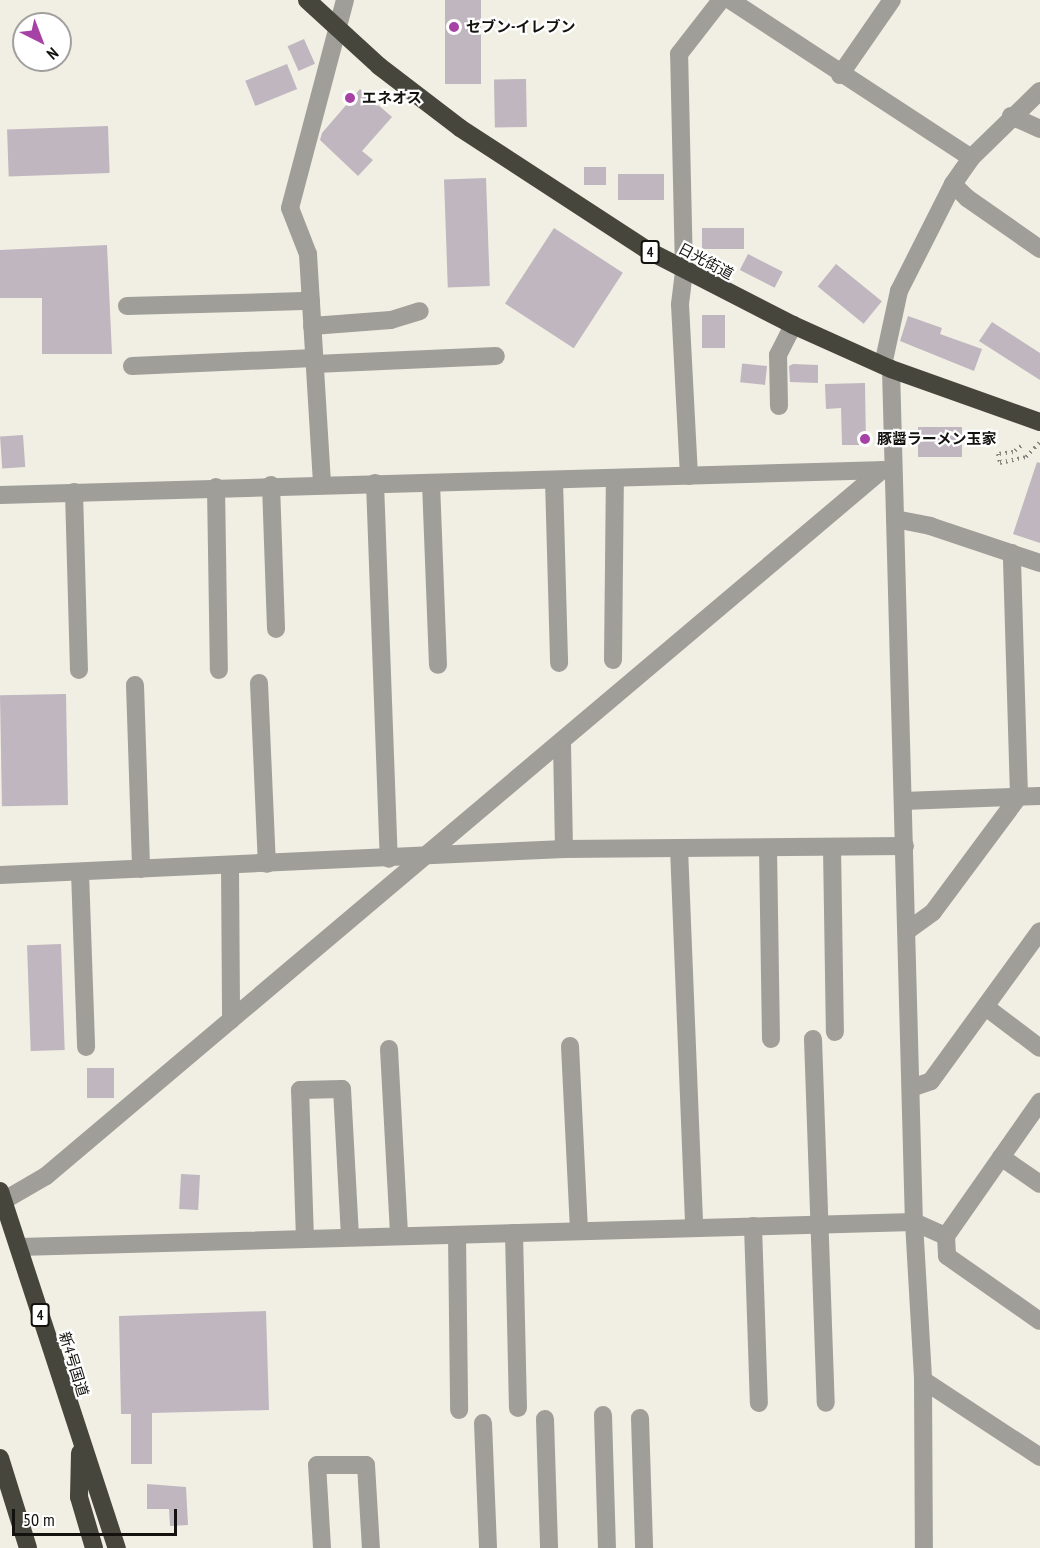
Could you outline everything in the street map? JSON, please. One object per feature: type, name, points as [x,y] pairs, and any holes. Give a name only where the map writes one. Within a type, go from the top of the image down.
[{"type":"highway","name":"日光街道","points":[[307,0],[336,28],[418,97],[519,170],[684,270],[793,325],[887,367],[1040,422]]},
{"type":"highway","name":"新4号国道","points":[[2,1196],[117,1548]]},
{"type":"highway","points":[[80,1439],[79,1497],[94,1548]]},
{"type":"highway","points":[[0,1458],[28,1548]]},
{"type":"street","points":[[322,483],[308,254],[290,208],[345,0]]},
{"type":"street","points":[[688,476],[680,304],[684,270],[679,54],[721,0]]},
{"type":"street","points":[[730,0],[840,75],[971,158]]},
{"type":"street","points":[[840,75],[892,0]]},
{"type":"street","points":[[924,1548],[923,1380],[914,1222],[895,519],[887,470],[887,367],[899,291],[953,183],[971,158],[1011,116],[1040,91]]},
{"type":"street","points":[[1011,116],[1040,129]]},
{"type":"street","points":[[953,183],[967,198],[1040,249]]},
{"type":"street","points":[[126,306],[311,301]]},
{"type":"street","points":[[312,326],[391,320],[420,311]]},
{"type":"street","points":[[779,406],[778,355],[793,325]]},
{"type":"street","points":[[132,366],[496,356]]},
{"type":"street","points":[[0,495],[322,483],[615,479],[887,470]]},
{"type":"street","points":[[2,1196],[46,1176],[887,470]]},
{"type":"street","points":[[613,660],[615,479]]},
{"type":"street","points":[[554,480],[559,663]]},
{"type":"street","points":[[375,483],[389,859]]},
{"type":"street","points":[[431,483],[438,665]]},
{"type":"street","points":[[271,485],[276,629]]},
{"type":"street","points":[[216,487],[219,670]]},
{"type":"street","points":[[74,492],[79,669]]},
{"type":"street","points":[[895,519],[930,526],[1040,563]]},
{"type":"street","points":[[907,931],[933,912],[1019,795],[1012,553]]},
{"type":"street","points":[[259,683],[267,864]]},
{"type":"street","points":[[135,685],[141,869]]},
{"type":"street","points":[[562,744],[564,849]]},
{"type":"street","points":[[903,801],[1040,796]]},
{"type":"street","points":[[0,875],[424,858],[564,849],[905,846]]},
{"type":"street","points":[[832,847],[835,1032]]},
{"type":"street","points":[[768,848],[771,1039]]},
{"type":"street","points":[[679,849],[694,1228]]},
{"type":"street","points":[[230,866],[231,1020]]},
{"type":"street","points":[[80,872],[86,1047]]},
{"type":"street","points":[[911,1088],[931,1081],[987,1008],[1040,931]]},
{"type":"street","points":[[987,1008],[1040,1048]]},
{"type":"street","points":[[813,1039],[826,1403]]},
{"type":"street","points":[[570,1047],[579,1231]]},
{"type":"street","points":[[389,1049],[399,1236]]},
{"type":"street","points":[[305,1239],[300,1090],[342,1089],[350,1237]]},
{"type":"street","points":[[1040,1102],[946,1236],[947,1256],[1040,1321]]},
{"type":"street","points":[[1001,1157],[1040,1184]]},
{"type":"street","points":[[19,1246],[914,1222],[946,1236]]},
{"type":"street","points":[[753,1226],[759,1403]]},
{"type":"street","points":[[514,1233],[518,1408]]},
{"type":"street","points":[[457,1234],[459,1410]]},
{"type":"street","points":[[923,1380],[1040,1457]]},
{"type":"street","points":[[603,1415],[607,1548]]},
{"type":"street","points":[[639,1418],[644,1548]]},
{"type":"street","points":[[545,1419],[549,1548]]},
{"type":"street","points":[[483,1423],[488,1548]]},
{"type":"street","points":[[322,1548],[317,1465],[366,1465],[371,1548]]},
{"type":"path","points":[[1021,446],[1013,452],[998,454],[1000,463],[1026,457],[1040,442]]},
{"type":"building","points":[[445,0],[481,0],[481,84],[445,84]]},
{"type":"building","points":[[304,39],[315,64],[299,71],[288,46]]},
{"type":"building","points":[[287,64],[297,89],[255,106],[245,81]]},
{"type":"building","points":[[526,79],[527,127],[495,128],[494,80]]},
{"type":"building","points":[[360,89],[392,117],[362,151],[373,160],[358,176],[320,140],[322,133]]},
{"type":"building","points":[[108,126],[110,173],[9,176],[7,130]]},
{"type":"building","points":[[584,167],[606,167],[606,185],[584,185]]},
{"type":"building","points":[[618,174],[664,174],[664,200],[618,200]]},
{"type":"building","points":[[486,178],[490,286],[448,287],[444,179]]},
{"type":"building","points":[[554,228],[623,273],[574,348],[505,303]]},
{"type":"building","points":[[702,228],[744,228],[744,249],[702,249]]},
{"type":"building","points":[[107,245],[112,354],[42,354],[42,298],[0,298],[0,250]]},
{"type":"building","points":[[748,254],[783,272],[775,288],[740,270]]},
{"type":"building","points":[[836,264],[882,301],[864,324],[818,287]]},
{"type":"building","points":[[702,315],[725,315],[725,348],[702,348]]},
{"type":"building","points":[[908,316],[942,328],[940,334],[982,349],[974,371],[900,341]]},
{"type":"building","points":[[992,322],[1040,353],[1040,380],[979,341]]},
{"type":"building","points":[[742,363],[767,366],[765,385],[740,382]]},
{"type":"building","points":[[793,364],[818,365],[818,383],[790,382],[789,366]]},
{"type":"building","points":[[865,383],[866,445],[842,445],[841,408],[826,409],[825,384]]},
{"type":"building","points":[[918,427],[962,427],[962,457],[918,457]]},
{"type":"building","points":[[23,435],[25,467],[2,469],[0,437]]},
{"type":"building","points":[[1037,462],[1040,463],[1040,543],[1013,534]]},
{"type":"building","points":[[66,694],[68,805],[2,806],[0,695]]},
{"type":"building","points":[[61,944],[65,1050],[31,1051],[27,945]]},
{"type":"building","points":[[87,1068],[114,1068],[114,1098],[87,1098]]},
{"type":"building","points":[[181,1174],[200,1175],[198,1210],[179,1209]]},
{"type":"building","points":[[266,1311],[269,1410],[152,1413],[152,1464],[131,1464],[131,1414],[121,1414],[119,1316]]},
{"type":"building","points":[[147,1484],[186,1487],[188,1525],[170,1526],[169,1509],[147,1509]]},
{"type":"place","name":"セブン-イレブン","points":[[454,27]]},
{"type":"place","name":"エネオス","points":[[350,98]]},
{"type":"place","name":"豚醤ラーメン玉家","points":[[865,439]]}]
